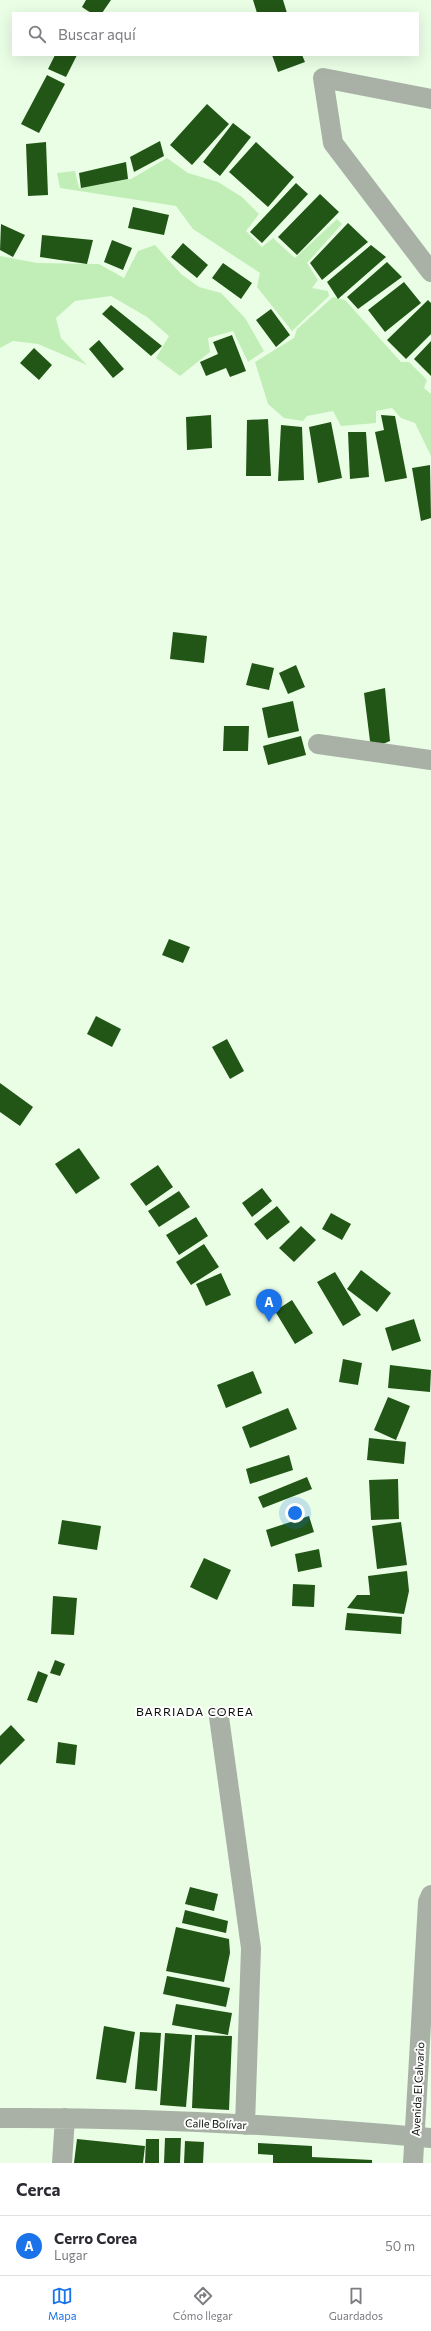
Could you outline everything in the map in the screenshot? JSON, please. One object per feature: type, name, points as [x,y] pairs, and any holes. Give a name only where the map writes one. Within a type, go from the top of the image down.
[{"type":"street","points":[[431,99],[323,78],[333,143],[431,272]]},
{"type":"street","points":[[318,744],[431,760]]},
{"type":"street","points":[[219,1717],[251,1948],[245,2125]]},
{"type":"street","name":"Avenida El Calvario","points":[[413,2163],[423,2137],[428,1902],[431,1895]]},
{"type":"street","name":"Calle Bolívar","points":[[0,2118],[65,2118],[245,2125],[423,2137]]},
{"type":"street","points":[[62,2163],[65,2118]]},
{"type":"green space","points":[[167,158],[188,173],[218,182],[242,197],[259,214],[246,231],[262,247],[273,238],[295,258],[337,219],[342,224],[307,263],[318,280],[312,288],[328,291],[329,296],[292,331],[257,287],[260,273],[193,229],[176,206],[60,188],[57,173],[75,171],[79,188],[131,179]]},
{"type":"green space","points":[[155,245],[181,274],[199,287],[221,293],[245,318],[264,351],[248,362],[233,331],[208,338],[210,352],[180,376],[156,358],[169,336],[147,317],[111,296],[75,301],[56,318],[61,338],[87,365],[38,344],[13,341],[0,348],[0,256],[37,263],[99,264],[124,278],[138,251]]},
{"type":"green space","points":[[333,297],[345,300],[401,362],[409,362],[427,380],[424,388],[431,394],[431,456],[415,423],[401,418],[392,408],[376,411],[376,423],[341,426],[333,411],[307,416],[303,421],[284,418],[268,404],[255,362],[294,338],[297,329]]},
{"type":"building","points":[[86,0],[111,0],[103,12],[90,12],[82,7]]},
{"type":"building","points":[[253,0],[283,0],[287,12],[257,12]]},
{"type":"building","points":[[54,56],[76,56],[66,77],[48,69]]},
{"type":"building","points":[[272,56],[302,56],[305,62],[278,72]]},
{"type":"building","points":[[47,75],[65,84],[39,133],[21,124]]},
{"type":"building","points":[[207,104],[229,124],[192,165],[170,145]]},
{"type":"building","points":[[233,123],[251,137],[220,176],[203,162]]},
{"type":"building","points":[[160,141],[164,156],[134,172],[130,157]]},
{"type":"building","points":[[46,142],[48,195],[28,196],[26,144]]},
{"type":"building","points":[[256,142],[294,177],[268,207],[229,172]]},
{"type":"building","points":[[126,162],[128,179],[81,188],[79,173]]},
{"type":"building","points":[[296,183],[308,194],[262,243],[250,232]]},
{"type":"building","points":[[320,194],[339,212],[297,255],[278,237]]},
{"type":"building","points":[[133,207],[169,215],[164,235],[128,228]]},
{"type":"building","points":[[348,223],[368,242],[322,280],[310,263]]},
{"type":"building","points":[[1,224],[25,235],[13,257],[0,250]]},
{"type":"building","points":[[42,235],[93,240],[87,264],[40,257]]},
{"type":"building","points":[[112,240],[132,248],[123,270],[104,262]]},
{"type":"building","points":[[183,243],[208,265],[197,278],[171,257]]},
{"type":"building","points":[[371,245],[386,257],[338,299],[327,282]]},
{"type":"building","points":[[387,262],[402,277],[358,309],[347,297]]},
{"type":"building","points":[[223,263],[252,283],[241,299],[212,278]]},
{"type":"building","points":[[404,282],[421,303],[385,332],[368,310]]},
{"type":"building","points":[[428,300],[431,303],[431,334],[406,359],[387,340]]},
{"type":"building","points":[[111,305],[162,346],[151,356],[102,314]]},
{"type":"building","points":[[271,309],[290,335],[276,347],[256,320]]},
{"type":"building","points":[[232,335],[246,371],[230,377],[226,368],[206,376],[200,362],[218,354],[213,342]]},
{"type":"building","points":[[99,340],[124,369],[113,378],[89,349]]},
{"type":"building","points":[[431,341],[431,376],[414,359]]},
{"type":"building","points":[[34,348],[52,365],[39,380],[20,363]]},
{"type":"building","points":[[211,415],[212,448],[187,450],[186,417]]},
{"type":"building","points":[[381,415],[395,416],[407,478],[385,482],[375,432],[384,430]]},
{"type":"building","points":[[268,419],[271,476],[246,476],[247,420]]},
{"type":"building","points":[[331,422],[342,478],[318,483],[309,427]]},
{"type":"building","points":[[281,425],[302,427],[304,480],[278,481]]},
{"type":"building","points":[[348,432],[366,432],[369,477],[350,479]]},
{"type":"building","points":[[430,465],[431,518],[421,521],[412,468]]},
{"type":"building","points":[[173,632],[207,636],[204,663],[170,659]]},
{"type":"building","points":[[252,663],[274,668],[269,690],[246,685]]},
{"type":"building","points":[[296,665],[305,687],[288,694],[279,673]]},
{"type":"building","points":[[385,688],[390,741],[371,749],[364,693]]},
{"type":"building","points":[[293,701],[299,731],[268,738],[262,708]]},
{"type":"building","points":[[224,726],[249,726],[248,751],[223,751]]},
{"type":"building","points":[[301,736],[306,755],[268,765],[263,746]]},
{"type":"building","points":[[169,939],[190,947],[183,963],[162,955]]},
{"type":"building","points":[[96,1016],[121,1029],[112,1047],[87,1034]]},
{"type":"building","points":[[227,1039],[244,1071],[230,1079],[212,1047]]},
{"type":"building","points":[[0,1083],[33,1107],[20,1126],[0,1112]]},
{"type":"building","points":[[79,1148],[100,1178],[76,1194],[55,1164]]},
{"type":"building","points":[[158,1165],[173,1187],[146,1206],[130,1184]]},
{"type":"building","points":[[262,1188],[272,1201],[252,1217],[242,1203]]},
{"type":"building","points":[[179,1191],[190,1207],[159,1227],[148,1211]]},
{"type":"building","points":[[277,1206],[290,1222],[267,1240],[254,1224]]},
{"type":"building","points":[[331,1213],[351,1224],[342,1240],[322,1229]]},
{"type":"building","points":[[196,1217],[208,1236],[179,1255],[166,1235]]},
{"type":"building","points":[[301,1226],[316,1240],[294,1262],[279,1248]]},
{"type":"building","points":[[204,1244],[219,1267],[191,1285],[176,1262]]},
{"type":"building","points":[[361,1270],[391,1293],[377,1312],[347,1289]]},
{"type":"building","points":[[335,1272],[361,1315],[343,1326],[317,1282]]},
{"type":"building","points":[[221,1273],[231,1295],[206,1306],[196,1284]]},
{"type":"building","points":[[292,1300],[313,1333],[295,1344],[275,1311]]},
{"type":"building","points":[[414,1319],[421,1341],[392,1351],[385,1328]]},
{"type":"building","points":[[343,1359],[362,1363],[358,1385],[339,1382]]},
{"type":"building","points":[[390,1365],[431,1370],[430,1392],[388,1388]]},
{"type":"building","points":[[253,1371],[262,1393],[226,1408],[217,1385]]},
{"type":"building","points":[[388,1397],[410,1406],[396,1440],[374,1430]]},
{"type":"building","points":[[288,1408],[297,1429],[250,1448],[242,1427]]},
{"type":"building","points":[[369,1438],[406,1442],[404,1464],[367,1460]]},
{"type":"building","points":[[289,1455],[293,1470],[250,1484],[246,1469]]},
{"type":"building","points":[[307,1477],[312,1489],[263,1508],[258,1497]]},
{"type":"building","points":[[398,1479],[399,1519],[371,1520],[369,1480]]},
{"type":"building","points":[[309,1516],[314,1532],[271,1547],[266,1530]]},
{"type":"building","points":[[62,1520],[101,1526],[97,1550],[58,1544]]},
{"type":"building","points":[[401,1522],[407,1565],[377,1569],[372,1526]]},
{"type":"building","points":[[319,1549],[322,1567],[298,1572],[295,1554]]},
{"type":"building","points":[[204,1558],[231,1570],[217,1600],[190,1587]]},
{"type":"building","points":[[407,1571],[409,1591],[404,1614],[347,1608],[357,1595],[370,1595],[368,1576]]},
{"type":"building","points":[[293,1584],[315,1585],[314,1607],[292,1606]]},
{"type":"building","points":[[53,1596],[77,1598],[74,1635],[51,1634]]},
{"type":"building","points":[[347,1613],[402,1617],[401,1634],[345,1630]]},
{"type":"building","points":[[55,1660],[65,1664],[60,1676],[50,1673]]},
{"type":"building","points":[[38,1671],[48,1675],[37,1703],[27,1700]]},
{"type":"building","points":[[11,1725],[25,1740],[0,1765],[0,1736]]},
{"type":"building","points":[[58,1742],[77,1745],[75,1765],[56,1763]]},
{"type":"building","points":[[190,1887],[218,1894],[214,1911],[185,1904]]},
{"type":"building","points":[[185,1910],[228,1921],[226,1933],[182,1923]]},
{"type":"building","points":[[176,1927],[229,1939],[230,1953],[224,1982],[166,1971]]},
{"type":"building","points":[[167,1976],[230,1988],[226,2007],[163,1994]]},
{"type":"building","points":[[176,2004],[232,2013],[228,2035],[172,2025]]},
{"type":"building","points":[[104,2026],[135,2032],[126,2083],[96,2079]]},
{"type":"building","points":[[140,2032],[161,2033],[157,2091],[135,2089]]},
{"type":"building","points":[[165,2033],[192,2035],[186,2107],[160,2105]]},
{"type":"building","points":[[195,2035],[232,2036],[229,2110],[192,2108]]},
{"type":"building","points":[[165,2138],[181,2138],[180,2163],[164,2163]]},
{"type":"building","points":[[77,2139],[145,2146],[143,2163],[74,2163]]},
{"type":"building","points":[[146,2139],[159,2139],[159,2163],[145,2163]]},
{"type":"building","points":[[185,2141],[204,2142],[203,2163],[184,2163]]},
{"type":"building","points":[[258,2143],[312,2146],[312,2157],[372,2160],[372,2163],[273,2163],[273,2155],[258,2154]]},
{"type":"place","name":"Cerro Corea","points":[[269,1322]]},
{"type":"district","name":"BARRIADA COREA","points":[[195,1712]]}]
